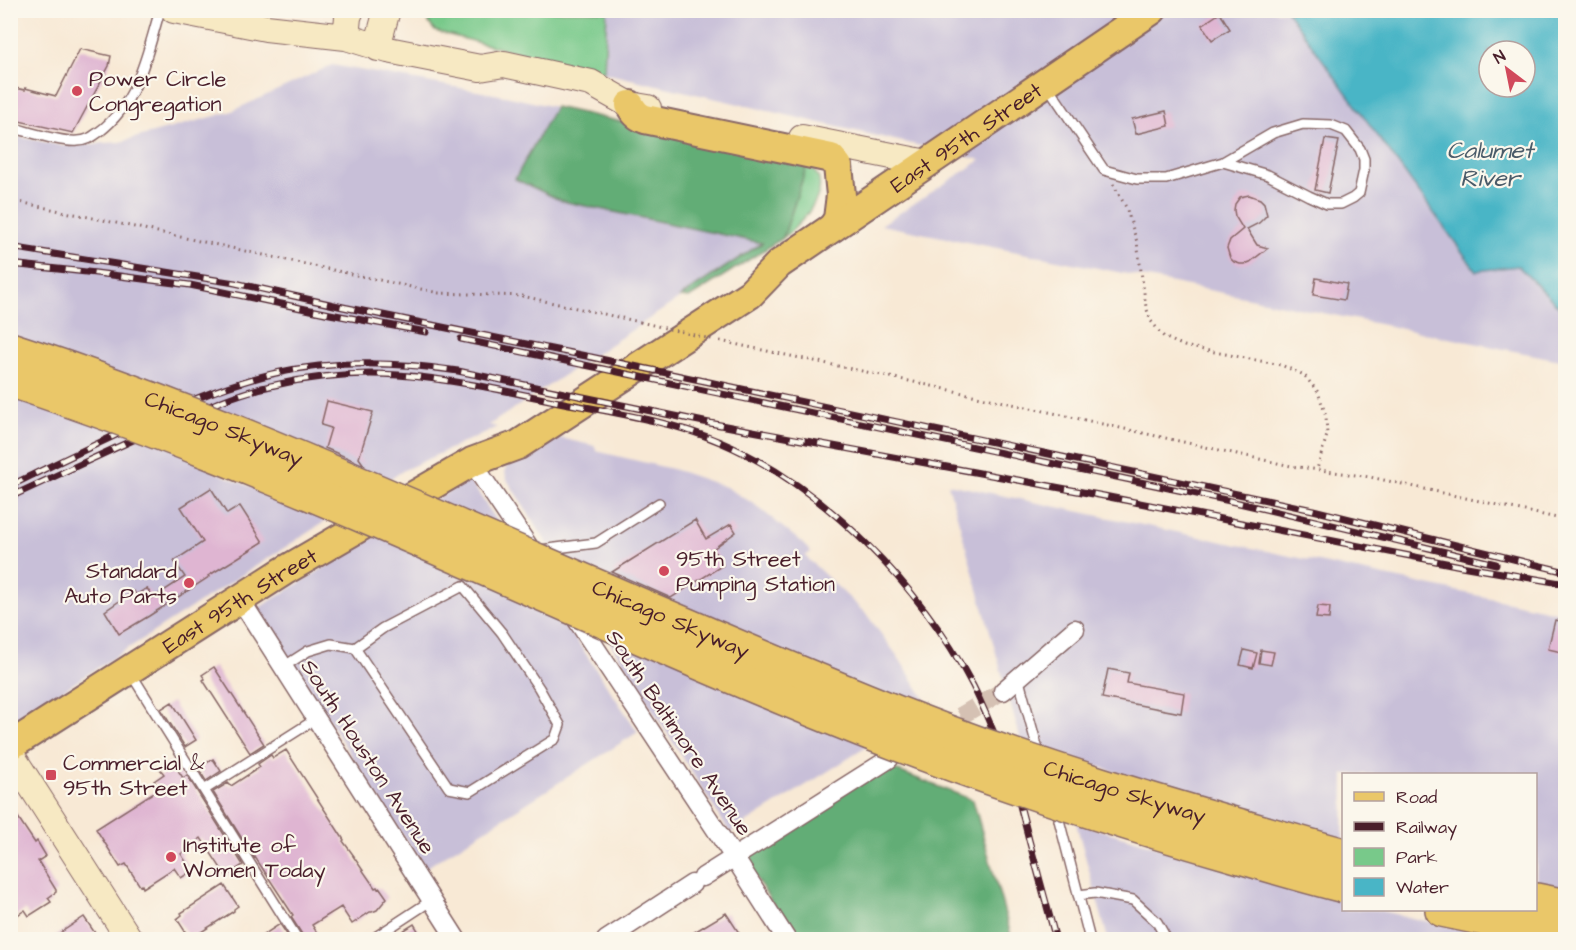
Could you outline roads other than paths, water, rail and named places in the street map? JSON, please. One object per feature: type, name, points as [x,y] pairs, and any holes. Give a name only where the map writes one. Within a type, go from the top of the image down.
[{"type":"highway","name":"Chicago Skyway","points":[[10,349],[156,400],[247,436],[870,702],[1125,792],[1342,854]]},
{"type":"highway","name":"Chicago Skyway","points":[[10,380],[149,429],[267,476],[711,667],[871,733],[971,771],[1191,843],[1342,885]]},
{"type":"highway","points":[[1537,900],[1566,906]]},
{"type":"highway","points":[[1451,911],[1566,936]]},
{"type":"main road","points":[[174,10],[222,16],[266,28],[346,38],[378,48],[480,68],[498,78],[588,97],[621,100],[927,163]]},
{"type":"main road","points":[[346,38],[351,10]]},
{"type":"main road","points":[[378,48],[387,10]]},
{"type":"main road","name":"East 95th Street","points":[[10,746],[284,571],[472,462],[518,445],[750,294],[779,264],[1152,10]]},
{"type":"main road","points":[[621,100],[633,112],[645,119],[831,158],[838,166],[841,195],[838,221],[833,227]]},
{"type":"main road","points":[[10,753],[130,939]]},
{"type":"street","name":"South Baltimore Avenue","points":[[472,462],[787,939]]},
{"type":"street","name":"South Houston Avenue","points":[[240,599],[457,939]]},
{"type":"street","points":[[1003,691],[1075,629]]},
{"type":"street","points":[[606,939],[889,759]]},
{"type":"lane","points":[[10,127],[77,142],[89,139],[107,126],[121,111],[142,71],[160,10]]},
{"type":"lane","points":[[1046,83],[1104,170],[1137,179],[1166,179],[1223,162],[1273,133],[1289,127],[1314,123],[1331,125],[1346,131],[1360,149],[1364,159],[1364,170],[1359,193],[1341,204],[1327,204],[1269,175],[1223,162]]},
{"type":"lane","points":[[532,551],[596,543],[659,503]]},
{"type":"lane","points":[[283,666],[308,651],[331,644],[355,648],[383,628],[464,586],[502,633],[539,688],[560,725],[555,739],[470,792],[449,788],[355,648]]},
{"type":"lane","points":[[129,671],[298,939]]},
{"type":"lane","points":[[1018,677],[1038,746]]},
{"type":"lane","points":[[204,790],[316,719]]},
{"type":"lane","points":[[1059,820],[1090,939]]},
{"type":"lane","points":[[1078,895],[1095,893],[1133,900],[1157,922],[1167,939]]},
{"type":"lane","points":[[371,939],[432,900]]},
{"type":"water","name":"Calumet River","points":[[1287,11],[1565,11],[1565,313],[1518,266],[1476,271]]},
{"type":"tunnel","points":[[937,730],[1003,691]]},
{"type":"railway","points":[[10,247],[235,283],[591,357],[1313,510],[1566,572]]},
{"type":"railway","points":[[10,264],[190,285],[426,332]]},
{"type":"railway","points":[[461,339],[1235,502],[1496,564]]},
{"type":"railway","points":[[10,486],[176,407],[255,378],[320,366],[390,364],[458,371],[704,422],[1566,584]]},
{"type":"railway","points":[[10,497],[188,415],[231,398],[260,388],[305,379],[336,376],[398,375],[476,385],[638,417],[700,434],[720,442],[759,461],[832,512],[898,577],[926,612],[951,649],[978,696],[1011,777],[1056,940]]},
{"type":"place","name":"Power Circle Congregation","points":[[77,91]]},
{"type":"place","name":"95th Street Pumping Station","points":[[664,571]]},
{"type":"place","name":"Standard Auto Parts","points":[[189,583]]},
{"type":"place","name":"Commercial & 95th Street","points":[[51,775]]},
{"type":"place","name":"Institute of Women Today","points":[[171,857]]}]
